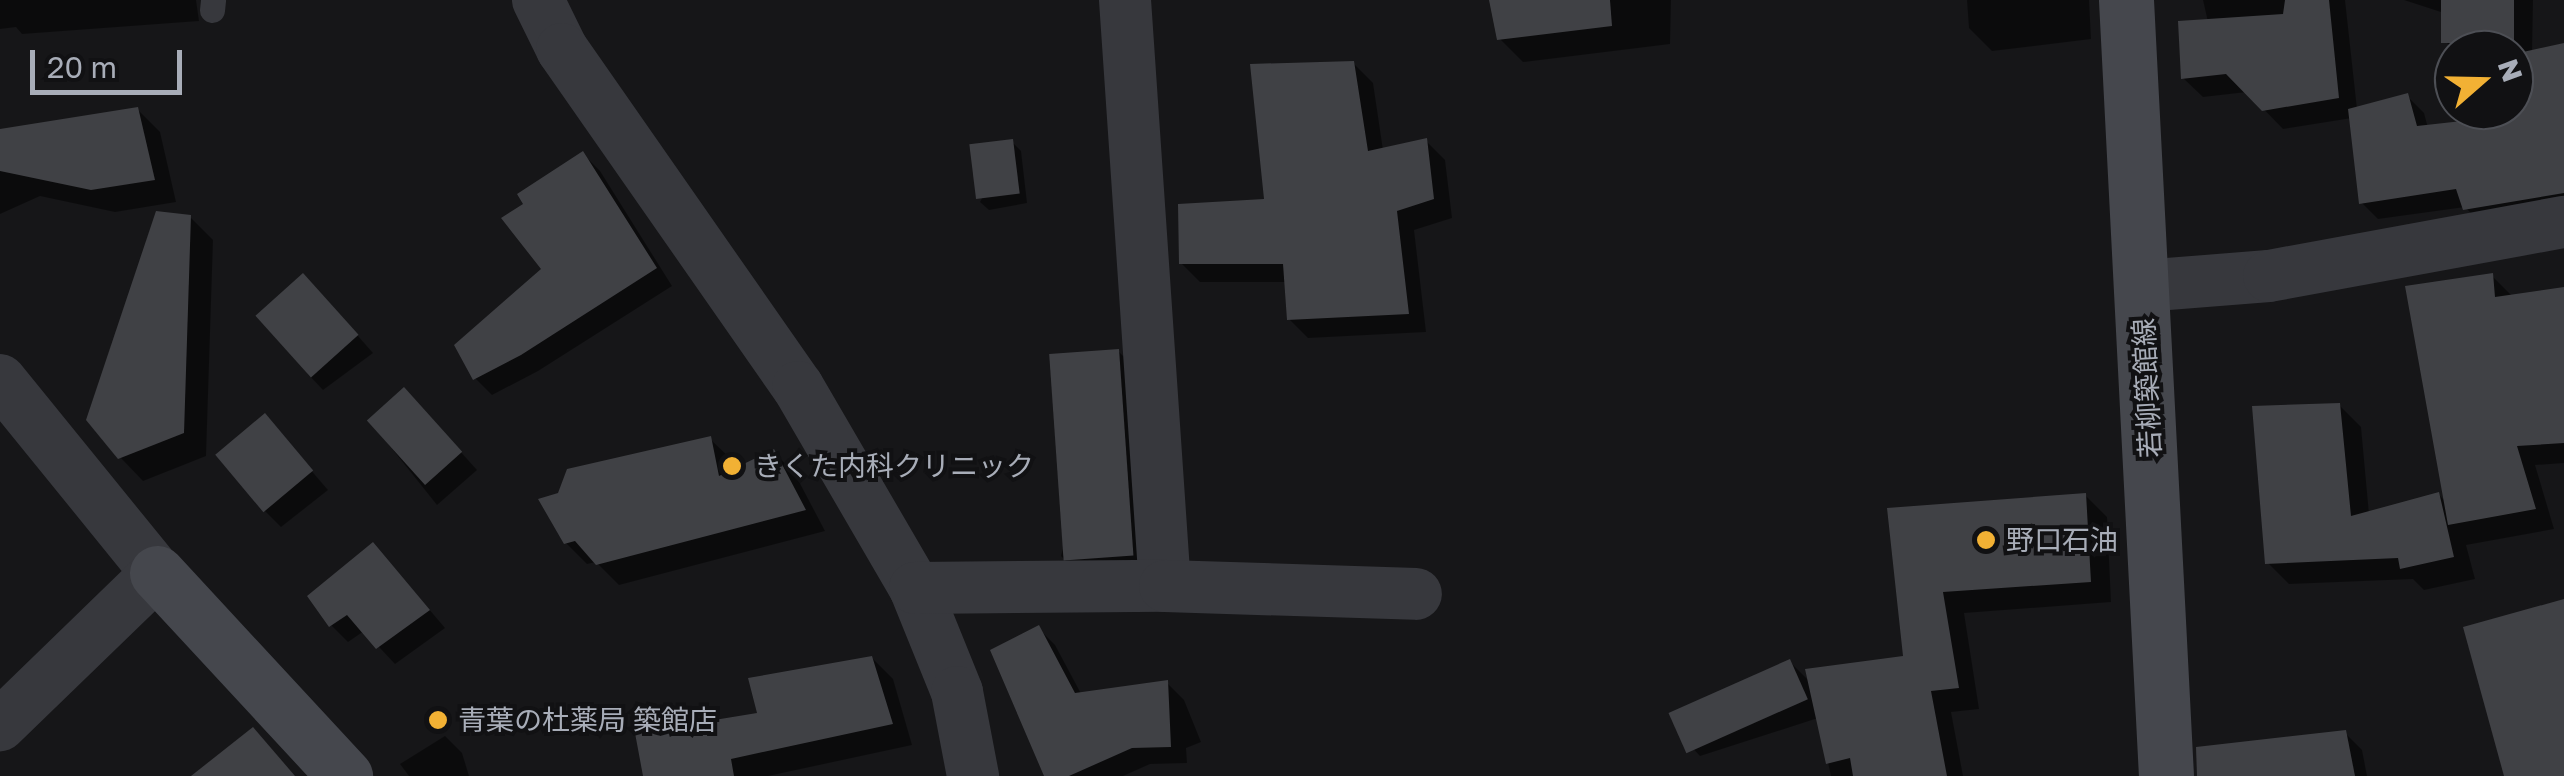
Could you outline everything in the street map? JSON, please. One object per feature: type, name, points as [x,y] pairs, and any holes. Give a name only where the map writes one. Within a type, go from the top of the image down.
[{"type":"main road","name":"若柳築館線","points":[[2126,0],[2166,776]]},
{"type":"main road","points":[[158,573],[345,776]]},
{"type":"street","points":[[538,0],[562,49],[798,388],[915,588],[957,692],[973,776]]},
{"type":"street","points":[[1125,0],[1165,586]]},
{"type":"street","points":[[2142,286],[2269,276],[2564,222]]},
{"type":"street","points":[[0,380],[158,573],[0,725]]},
{"type":"street","points":[[915,588],[1165,586],[1416,594]]},
{"type":"building","points":[[1489,0],[1610,0],[1612,26],[1497,40]]},
{"type":"building","points":[[2285,0],[2329,0],[2339,98],[2262,111],[2226,74],[2181,79],[2178,21],[2283,14]]},
{"type":"building","points":[[2441,0],[2514,0],[2514,30],[2441,30]]},
{"type":"building","points":[[2564,43],[2564,193],[2463,210],[2456,189],[2359,204],[2348,109],[2408,93],[2417,126],[2434,124],[2434,130],[2534,130],[2534,50]]},
{"type":"building","points":[[1354,61],[1368,151],[1427,138],[1434,199],[1397,211],[1409,314],[1287,320],[1283,264],[1179,264],[1178,204],[1264,199],[1250,64]]},
{"type":"building","points":[[138,107],[155,180],[91,190],[0,171],[0,129]]},
{"type":"building","points":[[1013,139],[1020,194],[976,199],[969,144]]},
{"type":"building","points":[[583,151],[657,268],[521,355],[473,380],[454,345],[541,269],[501,218],[523,204],[517,194]]},
{"type":"building","points":[[156,211],[191,215],[184,433],[118,459],[86,420]]},
{"type":"building","points":[[303,273],[359,335],[311,378],[255,316]]},
{"type":"building","points":[[2493,273],[2495,297],[2564,287],[2564,443],[2517,446],[2536,509],[2448,525],[2405,286]]},
{"type":"building","points":[[1119,349],[1133,555],[1064,560],[1049,354]]},
{"type":"building","points":[[404,387],[462,452],[425,485],[367,420]]},
{"type":"building","points":[[2340,403],[2351,516],[2439,492],[2454,557],[2400,569],[2398,558],[2265,564],[2252,406]]},
{"type":"building","points":[[265,413],[313,470],[263,512],[215,455]]},
{"type":"building","points":[[711,436],[719,476],[774,449],[806,510],[596,565],[575,541],[564,544],[538,499],[558,493],[567,469]]},
{"type":"building","points":[[2086,493],[2091,582],[1943,592],[1959,688],[1931,691],[1947,776],[1853,776],[1850,758],[1826,764],[1805,669],[1903,656],[1887,508]]},
{"type":"building","points":[[373,542],[430,610],[376,649],[347,615],[329,627],[307,596]]},
{"type":"building","points":[[2564,599],[2564,776],[2504,776],[2463,627]]},
{"type":"building","points":[[1039,625],[1075,693],[1168,680],[1171,747],[1132,748],[1069,776],[1044,776],[990,650]]},
{"type":"building","points":[[872,656],[893,724],[731,759],[734,776],[643,776],[635,733],[757,713],[748,678]]},
{"type":"building","points":[[1790,659],[1808,699],[1686,753],[1668,713]]},
{"type":"building","points":[[253,727],[295,776],[191,776]]},
{"type":"building","points":[[2346,730],[2355,776],[2197,776],[2196,747]]},
{"type":"place","name":"きくた内科クリニック","points":[[732,466]]},
{"type":"place","name":"野口石油","points":[[1986,540]]},
{"type":"place","name":"青葉の杜薬局 築館店","points":[[438,720]]}]
